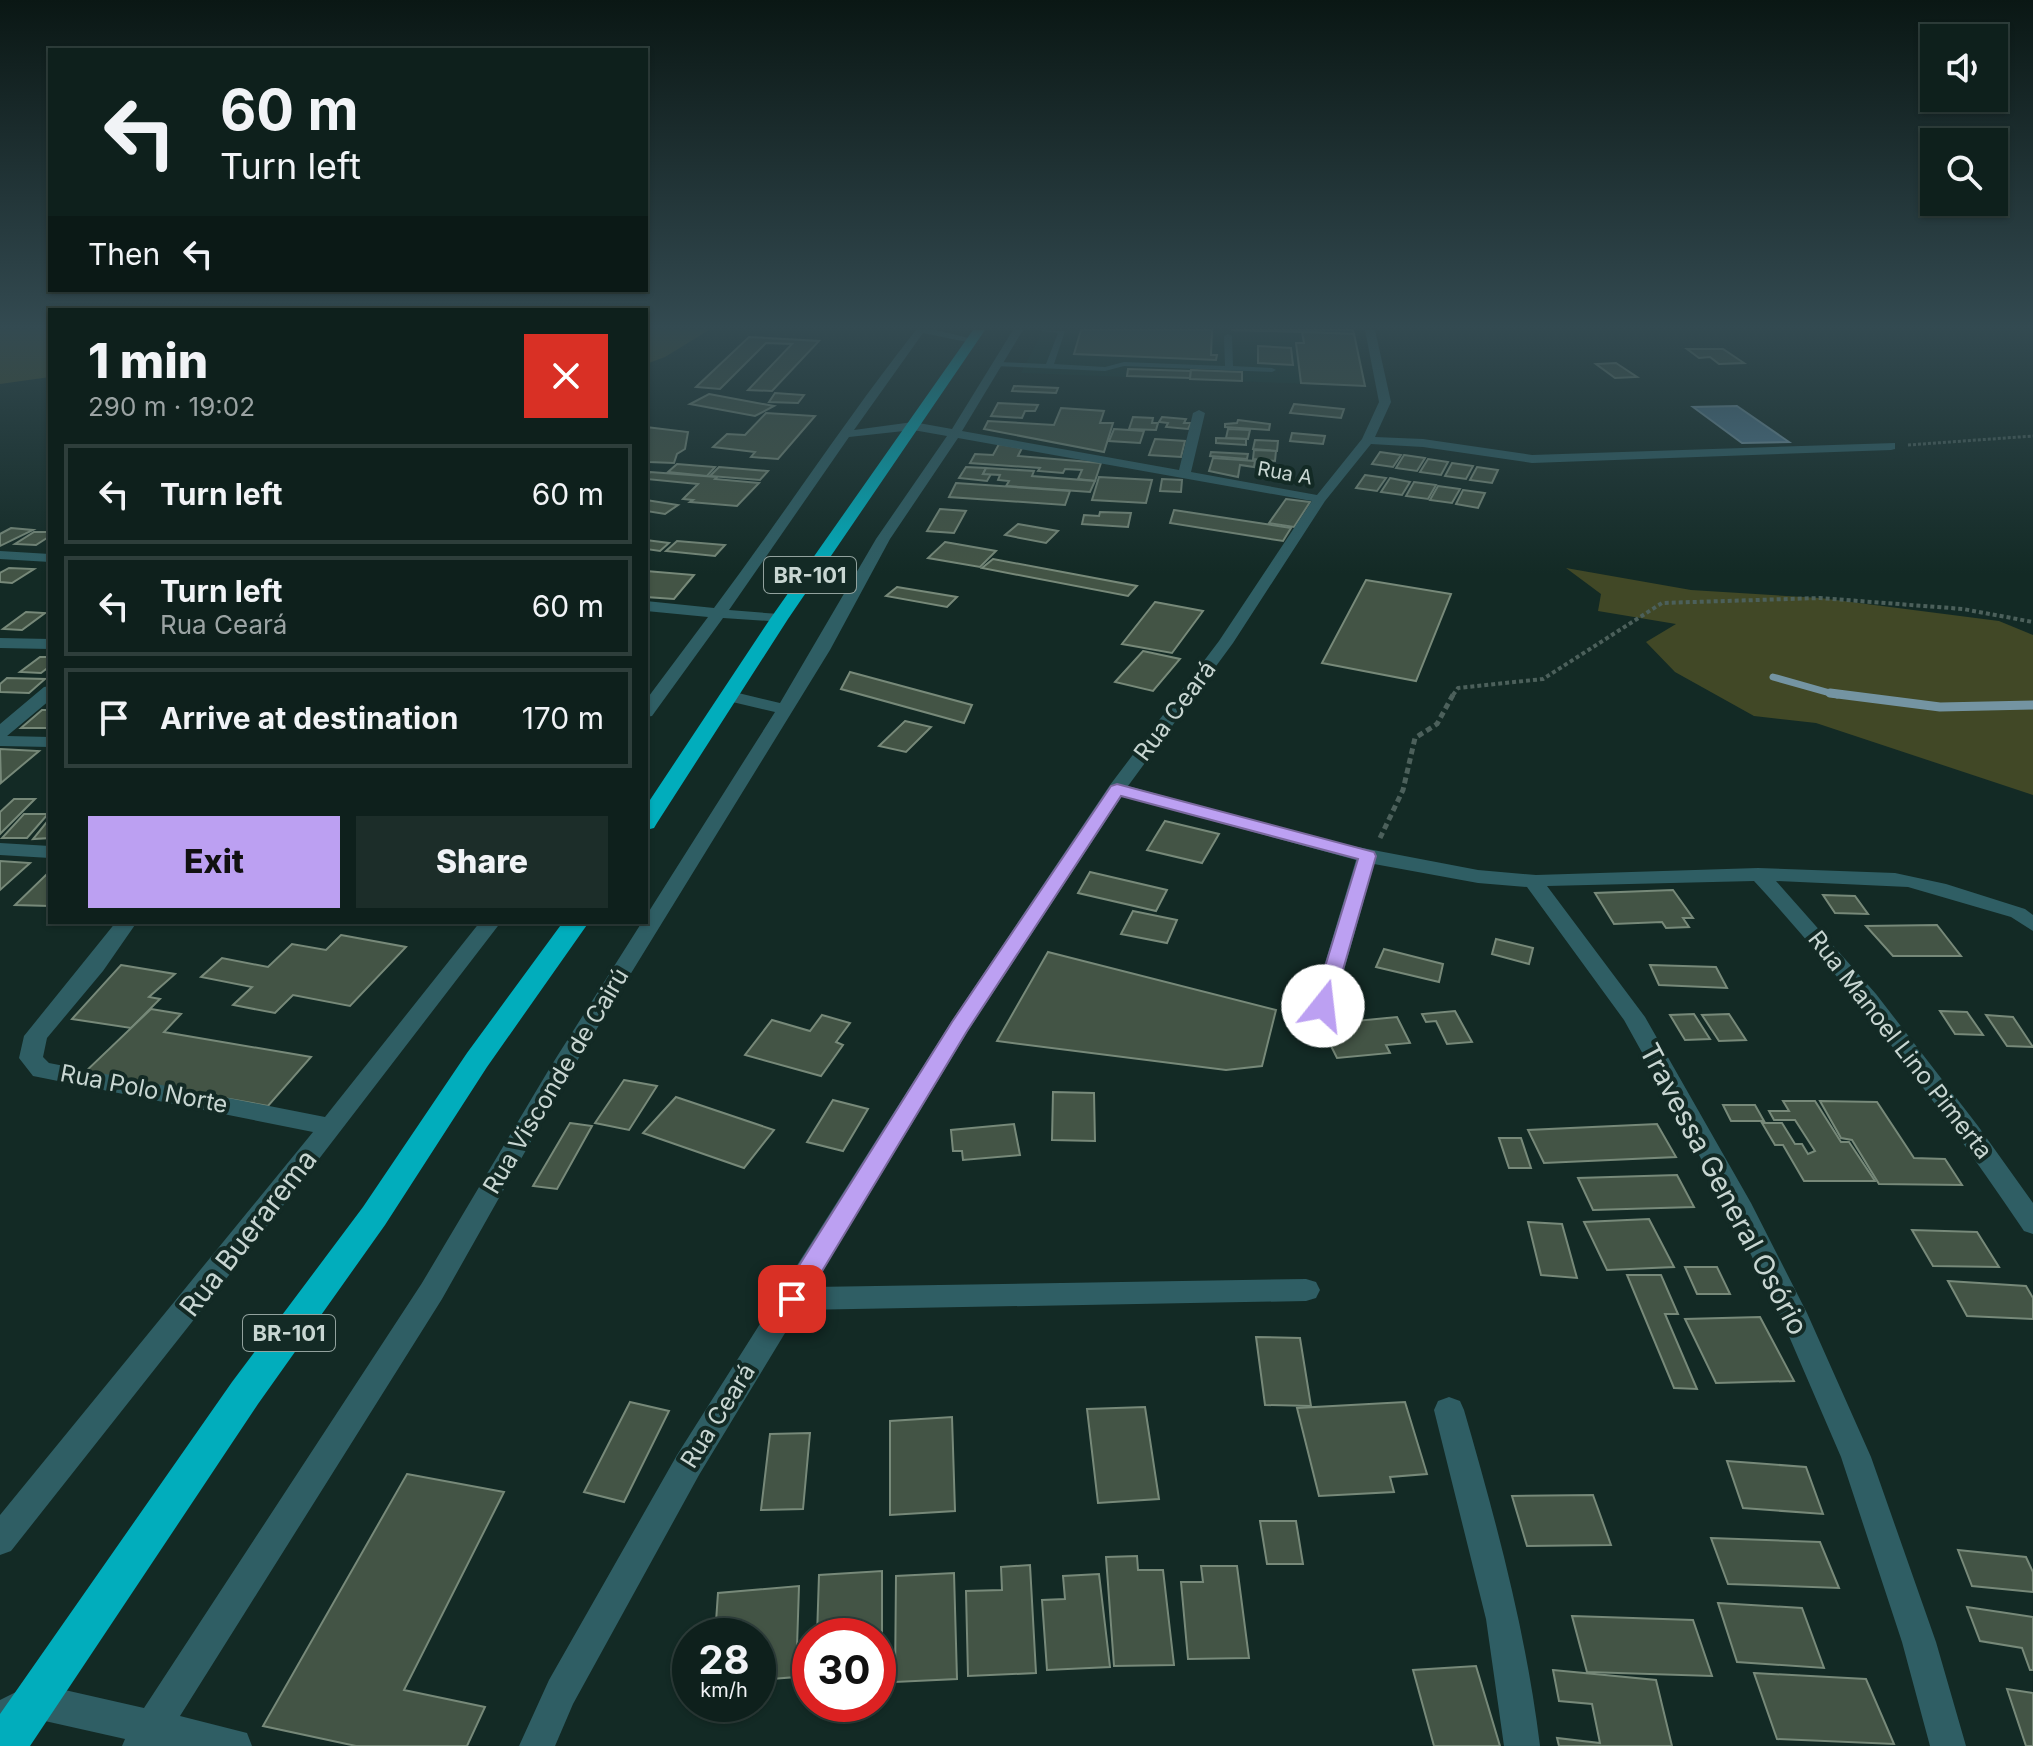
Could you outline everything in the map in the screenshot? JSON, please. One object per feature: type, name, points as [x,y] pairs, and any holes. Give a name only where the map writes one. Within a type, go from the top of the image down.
[{"type":"highway","name":"BR-101","points":[[648,820],[779,619],[923,411]]},
{"type":"highway","name":"BR-101","points":[[4,1746],[575,924]]},
{"type":"street","points":[[648,709],[861,411]]},
{"type":"street","name":"Rua Visconde de Cairú","points":[[146,1736],[432,1291],[559,1072],[822,650],[883,539],[969,411]]},
{"type":"street","name":"Rua Ceará","points":[[537,1746],[561,1692],[688,1465],[959,1027],[1117,789],[1225,643],[1320,499],[1368,440],[1381,411]]},
{"type":"street","points":[[1184,475],[1199,413]]},
{"type":"street","name":"Rua A","points":[[847,434],[913,426],[1320,499]]},
{"type":"street","points":[[1368,440],[1423,443],[1532,459],[1891,446]]},
{"type":"street","points":[[0,555],[48,558]]},
{"type":"street","points":[[648,606],[779,619]]},
{"type":"street","points":[[0,643],[48,644]]},
{"type":"street","points":[[0,733],[48,693]]},
{"type":"street","points":[[730,696],[784,709]]},
{"type":"street","points":[[0,741],[48,742]]},
{"type":"street","points":[[1117,789],[1367,856],[1446,873],[1534,882],[1562,878],[1652,880],[1758,874],[1898,879],[2018,913],[2033,925]]},
{"type":"street","points":[[0,849],[48,852]]},
{"type":"street","points":[[1323,1006],[1367,856]]},
{"type":"street","name":"Rua Manoel Lino Pimerta","points":[[1758,874],[1819,936],[1890,1024],[2033,1224]]},
{"type":"street","name":"Travessa General Osório","points":[[1534,882],[1634,1017],[1742,1210],[1793,1313],[1856,1457],[1919,1642],[1948,1746]]},
{"type":"street","name":"Rua Polo Norte","points":[[126,924],[36,1036],[31,1058],[41,1070],[331,1127]]},
{"type":"street","name":"Rua Buerarema","points":[[0,1540],[489,924]]},
{"type":"street","points":[[792,1299],[1306,1290]]},
{"type":"street","points":[[1449,1410],[1478,1512],[1518,1694],[1522,1746]]},
{"type":"street","points":[[0,1720],[34,1701],[146,1736],[234,1746]]},
{"type":"path","points":[[1891,446],[2033,436]]},
{"type":"path","points":[[1367,856],[1389,825],[1405,787],[1415,738],[1437,724],[1446,703],[1458,688],[1543,679],[1662,603],[1820,598],[1963,609],[2033,622]]},
{"type":"shaded area","points":[[1566,568],[1691,590],[1820,598],[1999,621],[2033,635],[2033,795],[1816,723],[1754,716],[1675,672],[1646,642],[1676,624],[1598,611],[1601,594]]},
{"type":"water","points":[[1699,411],[1745,411],[1789,442],[1742,443]]},
{"type":"building","points":[[731,411],[764,411],[755,416]]},
{"type":"building","points":[[993,411],[1025,411],[1022,418],[991,416]]},
{"type":"building","points":[[1060,411],[1104,411],[1100,423],[1113,423],[1104,452],[984,429],[988,421],[1054,425]]},
{"type":"building","points":[[1291,411],[1343,411],[1341,418]]},
{"type":"building","points":[[766,413],[815,416],[778,459],[751,457],[755,452],[713,447],[727,434],[745,435]]},
{"type":"building","points":[[1133,417],[1153,418],[1152,423],[1158,423],[1156,430],[1129,429]]},
{"type":"building","points":[[1162,417],[1186,419],[1184,423],[1191,423],[1188,429],[1166,427],[1168,423],[1159,422]]},
{"type":"building","points":[[1238,420],[1270,424],[1269,430],[1225,427],[1225,424],[1237,423]]},
{"type":"building","points":[[648,427],[688,432],[685,449],[677,454],[674,463],[649,462]]},
{"type":"building","points":[[1114,429],[1144,431],[1140,443],[1109,441]]},
{"type":"building","points":[[1228,429],[1250,430],[1248,439],[1226,438]]},
{"type":"building","points":[[1292,433],[1325,436],[1323,444],[1290,441]]},
{"type":"building","points":[[1216,438],[1246,439],[1246,445],[1216,443]]},
{"type":"building","points":[[1155,439],[1185,441],[1181,457],[1149,455]]},
{"type":"building","points":[[1255,440],[1278,441],[1277,451],[1253,449]]},
{"type":"building","points":[[999,444],[1022,448],[1018,456],[1101,463],[1095,481],[1078,479],[1082,470],[1065,469],[1063,473],[1038,471],[1040,468],[970,463],[975,454],[993,455]]},
{"type":"building","points":[[1254,450],[1276,451],[1275,461],[1253,459]]},
{"type":"building","points":[[1211,452],[1248,454],[1247,459],[1210,456]]},
{"type":"building","points":[[1380,452],[1401,455],[1393,467],[1372,464]]},
{"type":"building","points":[[1404,455],[1425,458],[1417,471],[1396,468]]},
{"type":"building","points":[[1213,458],[1255,461],[1254,467],[1240,465],[1238,477],[1209,471]]},
{"type":"building","points":[[1428,459],[1448,462],[1441,475],[1420,472]]},
{"type":"building","points":[[1452,463],[1473,466],[1466,479],[1445,476]]},
{"type":"building","points":[[677,464],[715,467],[707,476],[668,472]]},
{"type":"building","points":[[719,467],[768,471],[760,480],[710,476]]},
{"type":"building","points":[[966,467],[986,468],[983,474],[991,474],[987,481],[959,478]]},
{"type":"building","points":[[1477,467],[1498,470],[1492,483],[1470,480]]},
{"type":"building","points":[[986,468],[1034,471],[1032,476],[1095,481],[1090,492],[1006,486],[1009,481],[998,480],[1000,475],[983,474]]},
{"type":"building","points":[[650,472],[759,483],[737,506],[690,502],[693,500],[683,499],[698,484],[648,479]]},
{"type":"building","points":[[1365,475],[1386,478],[1377,491],[1356,488]]},
{"type":"building","points":[[1099,477],[1152,480],[1146,503],[1092,500]]},
{"type":"building","points":[[1390,478],[1410,482],[1402,495],[1381,492]]},
{"type":"building","points":[[1162,479],[1182,480],[1181,492],[1160,491]]},
{"type":"building","points":[[1414,482],[1436,485],[1428,499],[1406,496]]},
{"type":"building","points":[[956,483],[1070,491],[1065,505],[949,497]]},
{"type":"building","points":[[1438,486],[1460,489],[1452,503],[1430,500]]},
{"type":"building","points":[[1463,490],[1485,493],[1478,508],[1456,504]]},
{"type":"building","points":[[1286,499],[1310,502],[1294,527],[1269,523]]},
{"type":"building","points":[[648,500],[678,505],[665,514],[648,511]]},
{"type":"building","points":[[940,509],[966,511],[954,533],[927,531]]},
{"type":"building","points":[[1174,510],[1291,528],[1283,541],[1170,523]]},
{"type":"building","points":[[1100,512],[1131,513],[1128,527],[1082,524],[1084,515],[1099,516]]},
{"type":"building","points":[[1018,524],[1058,531],[1046,543],[1005,535]]},
{"type":"building","points":[[11,528],[33,530],[0,546],[0,534]]},
{"type":"building","points":[[34,532],[48,532],[48,537],[36,545],[15,544]]},
{"type":"building","points":[[648,540],[669,543],[660,551],[648,549]]},
{"type":"building","points":[[677,541],[725,545],[715,556],[666,551]]},
{"type":"building","points":[[945,542],[996,551],[980,567],[928,558]]},
{"type":"building","points":[[993,559],[1137,586],[1128,596],[982,568]]},
{"type":"building","points":[[9,568],[34,569],[12,583],[0,582],[0,573]]},
{"type":"building","points":[[648,571],[694,575],[674,599],[648,597]]},
{"type":"building","points":[[1366,580],[1451,594],[1416,681],[1322,663]]},
{"type":"building","points":[[897,587],[957,597],[947,607],[886,596]]},
{"type":"building","points":[[1155,602],[1203,611],[1172,653],[1122,644]]},
{"type":"building","points":[[26,612],[45,613],[22,630],[3,629]]},
{"type":"building","points":[[1143,651],[1180,659],[1153,691],[1115,682]]},
{"type":"building","points":[[40,657],[48,657],[48,668],[41,673],[20,672]]},
{"type":"building","points":[[850,672],[972,705],[964,723],[841,689]]},
{"type":"building","points":[[7,678],[45,679],[29,693],[0,692],[0,684]]},
{"type":"building","points":[[42,710],[48,710],[48,728],[21,728]]},
{"type":"building","points":[[905,721],[931,727],[906,752],[879,746]]},
{"type":"building","points":[[0,749],[39,751],[1,783]]},
{"type":"building","points":[[14,799],[35,799],[0,834],[0,812]]},
{"type":"building","points":[[24,814],[48,814],[27,838],[2,838]]},
{"type":"building","points":[[48,820],[48,838],[33,839]]},
{"type":"building","points":[[1165,821],[1219,834],[1202,863],[1147,850]]},
{"type":"building","points":[[0,861],[30,863],[0,890]]},
{"type":"building","points":[[1090,872],[1167,890],[1156,911],[1078,893]]},
{"type":"building","points":[[48,873],[48,906],[15,905]]},
{"type":"building","points":[[1673,890],[1693,918],[1683,918],[1689,927],[1666,928],[1662,922],[1614,924],[1595,893]]},
{"type":"building","points":[[1823,895],[1855,896],[1868,914],[1835,913]]},
{"type":"building","points":[[1133,911],[1177,920],[1167,943],[1121,934]]},
{"type":"building","points":[[1937,925],[1961,956],[1893,956],[1866,926]]},
{"type":"building","points":[[341,935],[406,947],[350,1006],[293,995],[275,1013],[233,1005],[252,987],[201,977],[222,958],[268,967],[292,944],[326,950]]},
{"type":"building","points":[[1496,939],[1533,948],[1529,964],[1492,954]]},
{"type":"building","points":[[1384,949],[1443,964],[1439,982],[1376,967]]},
{"type":"building","points":[[1048,952],[1276,1010],[1262,1066],[1226,1070],[997,1041]]},
{"type":"building","points":[[121,965],[175,974],[149,997],[160,999],[131,1028],[72,1019]]},
{"type":"building","points":[[1650,965],[1716,967],[1727,988],[1659,985]]},
{"type":"building","points":[[151,1009],[181,1014],[164,1032],[311,1057],[268,1106],[84,1073]]},
{"type":"building","points":[[1455,1011],[1472,1042],[1447,1044],[1436,1021],[1426,1022],[1422,1014]]},
{"type":"building","points":[[1940,1011],[1967,1012],[1983,1035],[1955,1034]]},
{"type":"building","points":[[1694,1014],[1710,1039],[1685,1040],[1670,1015]]},
{"type":"building","points":[[1729,1014],[1746,1040],[1719,1041],[1702,1015]]},
{"type":"building","points":[[822,1015],[850,1023],[836,1042],[843,1045],[821,1076],[745,1055],[772,1020],[810,1031]]},
{"type":"building","points":[[1986,1015],[2013,1017],[2033,1047],[2007,1046]]},
{"type":"building","points":[[1397,1017],[1410,1043],[1386,1045],[1390,1053],[1337,1058],[1330,1044],[1337,1044],[1331,1031],[1349,1029],[1345,1022]]},
{"type":"building","points":[[624,1080],[657,1086],[629,1130],[595,1123]]},
{"type":"building","points":[[1053,1092],[1094,1093],[1095,1141],[1052,1140]]},
{"type":"building","points":[[676,1097],[774,1130],[744,1168],[643,1133]]},
{"type":"building","points":[[833,1100],[868,1109],[843,1151],[807,1142]]},
{"type":"building","points":[[1783,1101],[1815,1101],[1841,1142],[1849,1142],[1875,1181],[1804,1181],[1783,1145],[1775,1145],[1762,1123],[1782,1123],[1795,1144],[1802,1144],[1808,1154],[1815,1151],[1795,1120],[1774,1120],[1769,1111],[1789,1111]]},
{"type":"building","points":[[1820,1101],[1877,1102],[1914,1158],[1945,1159],[1962,1185],[1879,1184],[1852,1140],[1841,1138]]},
{"type":"building","points":[[1723,1105],[1755,1105],[1764,1121],[1731,1121]]},
{"type":"building","points":[[570,1123],[592,1126],[557,1189],[533,1186]]},
{"type":"building","points":[[1014,1124],[1020,1155],[963,1160],[962,1151],[953,1151],[951,1130]]},
{"type":"building","points":[[1657,1124],[1676,1157],[1544,1163],[1528,1130]]},
{"type":"building","points":[[1499,1138],[1521,1138],[1531,1168],[1509,1168]]},
{"type":"building","points":[[1677,1175],[1694,1207],[1593,1210],[1578,1178]]},
{"type":"building","points":[[1649,1219],[1674,1267],[1607,1270],[1584,1222]]},
{"type":"building","points":[[1528,1222],[1562,1224],[1577,1278],[1541,1275]]},
{"type":"building","points":[[1912,1230],[1977,1232],[1999,1267],[1933,1266]]},
{"type":"building","points":[[1685,1267],[1717,1267],[1730,1294],[1697,1294]]},
{"type":"building","points":[[1627,1275],[1661,1275],[1678,1314],[1665,1314],[1697,1389],[1674,1388]]},
{"type":"building","points":[[1948,1281],[2026,1286],[2033,1298],[2033,1319],[1967,1316]]},
{"type":"building","points":[[1760,1317],[1794,1381],[1716,1383],[1685,1319]]},
{"type":"building","points":[[1256,1337],[1300,1338],[1311,1406],[1265,1405]]},
{"type":"building","points":[[630,1402],[669,1411],[624,1502],[584,1492]]},
{"type":"building","points":[[1405,1402],[1427,1474],[1390,1477],[1394,1492],[1319,1496],[1297,1408]]},
{"type":"building","points":[[1145,1407],[1159,1499],[1098,1503],[1087,1409]]},
{"type":"building","points":[[952,1417],[955,1511],[890,1515],[890,1421]]},
{"type":"building","points":[[810,1433],[803,1509],[761,1510],[770,1434]]},
{"type":"building","points":[[1727,1461],[1806,1467],[1823,1514],[1743,1508]]},
{"type":"building","points":[[407,1474],[504,1492],[404,1690],[485,1707],[467,1746],[356,1746],[263,1726]]},
{"type":"building","points":[[1593,1495],[1611,1545],[1527,1546],[1512,1496]]},
{"type":"building","points":[[1260,1521],[1296,1521],[1303,1564],[1267,1564]]},
{"type":"building","points":[[1711,1538],[1820,1542],[1839,1588],[1728,1584]]},
{"type":"building","points":[[1958,1550],[2026,1557],[2033,1572],[2033,1592],[1972,1586]]},
{"type":"building","points":[[1137,1556],[1138,1570],[1163,1570],[1174,1665],[1114,1666],[1106,1557]]},
{"type":"building","points":[[1030,1565],[1036,1673],[968,1676],[966,1591],[1002,1590],[1001,1567]]},
{"type":"building","points":[[1201,1566],[1237,1566],[1249,1658],[1188,1659],[1181,1582],[1203,1582]]},
{"type":"building","points":[[882,1571],[882,1618],[818,1618],[819,1575]]},
{"type":"building","points":[[954,1573],[957,1679],[896,1682],[896,1576]]},
{"type":"building","points":[[1099,1574],[1110,1667],[1047,1670],[1042,1600],[1065,1599],[1063,1576]]},
{"type":"building","points":[[799,1586],[798,1618],[792,1618],[792,1677],[776,1679],[776,1618],[716,1618],[718,1593]]},
{"type":"building","points":[[1718,1603],[1802,1608],[1824,1668],[1737,1662]]},
{"type":"building","points":[[1967,1607],[2033,1617],[2033,1670],[2030,1670],[2022,1648],[1980,1641]]},
{"type":"building","points":[[1572,1616],[1693,1620],[1712,1676],[1587,1672]]},
{"type":"building","points":[[1476,1666],[1500,1746],[1434,1746],[1413,1670]]},
{"type":"building","points":[[1553,1670],[1656,1680],[1672,1746],[1559,1746],[1557,1738],[1600,1743],[1592,1704],[1559,1701]]},
{"type":"building","points":[[1754,1673],[1866,1679],[1894,1744],[1777,1739]]},
{"type":"building","points":[[2007,1689],[2033,1693],[2033,1746],[2026,1746]]},
{"type":"waterway","points":[[1773,677],[1837,695]]},
{"type":"waterway","points":[[1830,693],[1940,707],[2033,705]]},
{"type":"route","points":[[792,1299],[959,1027],[1117,789],[1367,856],[1323,1006]]}]
